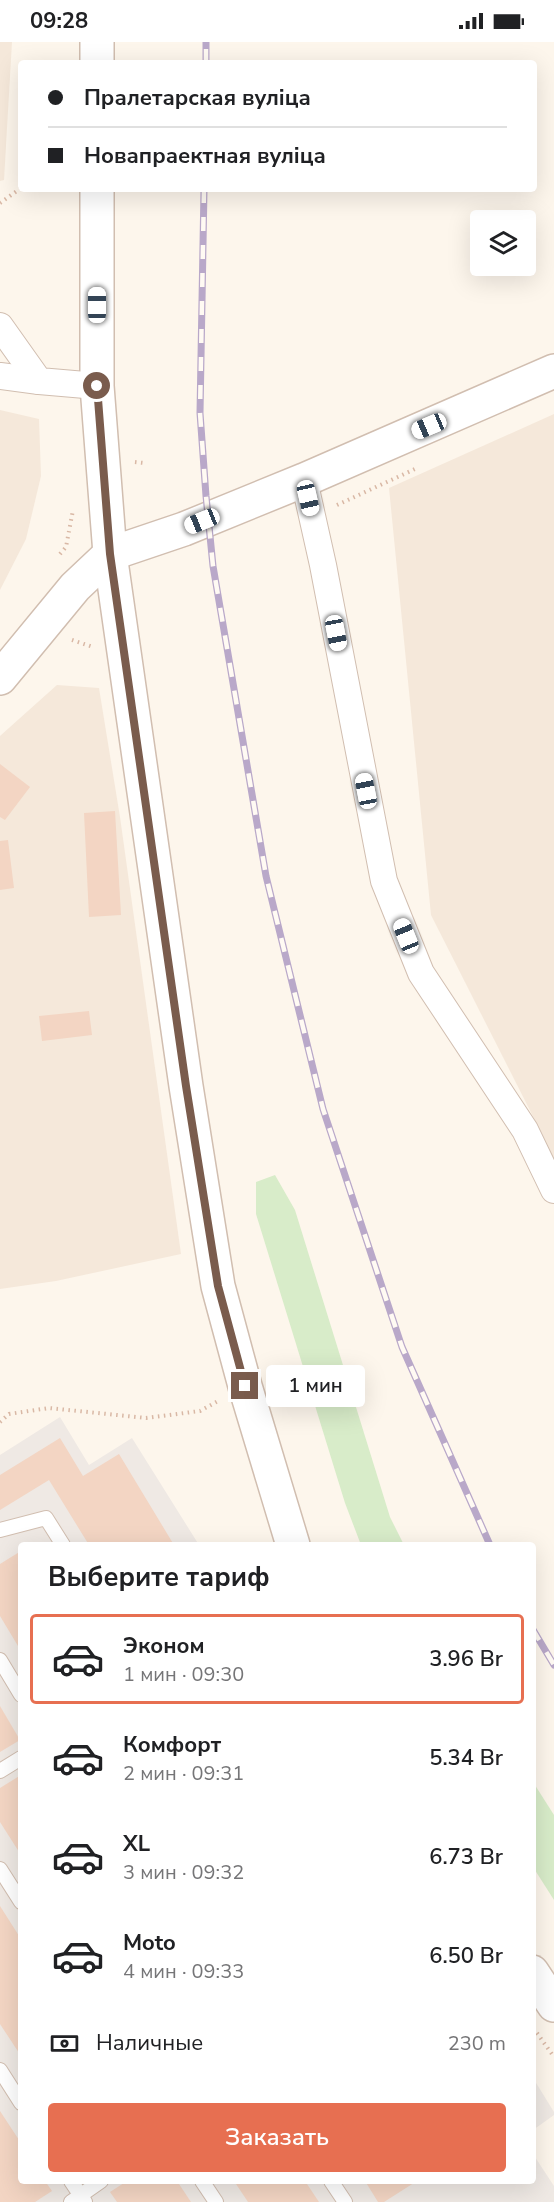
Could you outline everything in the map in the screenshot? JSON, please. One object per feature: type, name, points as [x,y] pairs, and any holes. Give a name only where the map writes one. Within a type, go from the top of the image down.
[{"type":"street","points":[[97,60],[98,42]]},
{"type":"street","points":[[96,192],[97,386],[110,554],[183,1063],[218,1286],[245,1386],[292,1542]]},
{"type":"street","points":[[0,326],[39,381]]},
{"type":"street","points":[[0,678],[75,586],[110,554],[183,529],[304,480],[554,371]]},
{"type":"street","points":[[0,376],[97,386]]},
{"type":"street","points":[[304,480],[323,565],[384,881],[421,973],[525,1130],[554,1190]]},
{"type":"street","points":[[536,1978],[554,2005]]},
{"type":"lane","points":[[0,1530],[46,1518],[61,1542]]},
{"type":"lane","points":[[0,1660],[18,1690]]},
{"type":"lane","points":[[0,1771],[18,1760]]},
{"type":"lane","points":[[0,1869],[18,1897]]},
{"type":"lane","points":[[0,2070],[18,2098]]},
{"type":"lane","points":[[72,2184],[79,2200],[98,2184]]},
{"type":"lane","points":[[204,2184],[216,2202]]},
{"type":"lane","points":[[333,2184],[345,2202]]},
{"type":"path","points":[[0,203],[18,190]]},
{"type":"path","points":[[0,1422],[9,1414],[49,1408],[146,1418],[200,1411],[245,1386]]},
{"type":"path","points":[[536,2032],[554,2057]]},
{"type":"shaded area","points":[[0,42],[12,42],[4,180],[0,181]]},
{"type":"shaded area","points":[[0,410],[39,419],[41,476],[26,539],[0,590]]},
{"type":"shaded area","points":[[554,414],[554,1158],[431,915],[389,488]]},
{"type":"shaded area","points":[[57,685],[99,688],[120,817],[181,1254],[56,1281],[0,1289],[0,736]]},
{"type":"shaded area","points":[[60,1417],[89,1465],[132,1438],[197,1542],[18,1542],[18,2184],[536,2184],[536,2159],[554,2186],[554,2202],[0,2202],[0,1455]]},
{"type":"shaded area","points":[[536,2083],[554,2112],[554,2115],[536,2128]]},
{"type":"green space","points":[[275,1175],[295,1210],[390,1517],[402,1542],[360,1542],[345,1503],[256,1214],[256,1182]]},
{"type":"green space","points":[[536,1787],[554,1815],[554,1900],[536,1872]]},
{"type":"building","points":[[0,764],[30,787],[5,820],[0,817]]},
{"type":"building","points":[[115,811],[121,915],[89,917],[84,813]]},
{"type":"building","points":[[8,840],[14,888],[0,890],[0,841]]},
{"type":"building","points":[[89,1011],[92,1035],[42,1041],[39,1016]]},
{"type":"building","points":[[60,1438],[83,1476],[119,1454],[172,1542],[87,1542],[49,1480],[0,1510],[0,1475]]},
{"type":"building","points":[[18,1553],[18,1646],[0,1616],[0,1564]]},
{"type":"building","points":[[0,1706],[18,1737],[18,1741],[0,1752]]},
{"type":"building","points":[[18,1777],[18,1850],[0,1822],[0,1788]]},
{"type":"building","points":[[0,1906],[18,1934],[18,2051],[0,2024]]},
{"type":"building","points":[[0,2111],[18,2138],[18,2184],[47,2184],[52,2191],[35,2202],[0,2202]]},
{"type":"building","points":[[122,2184],[179,2184],[191,2202],[117,2202],[110,2192]]},
{"type":"building","points":[[236,2184],[307,2184],[319,2202],[248,2202]]},
{"type":"building","points":[[367,2184],[412,2184],[384,2202],[378,2202]]},
{"type":"railway","points":[[206,42],[206,60]]},
{"type":"railway","points":[[204,192],[200,413],[206,496],[213,566],[266,876],[323,1109],[402,1347],[489,1542]]},
{"type":"railway","points":[[536,1635],[554,1665]]},
{"type":"route","points":[[97,386],[110,554],[186,1086],[218,1286],[245,1386]]}]
